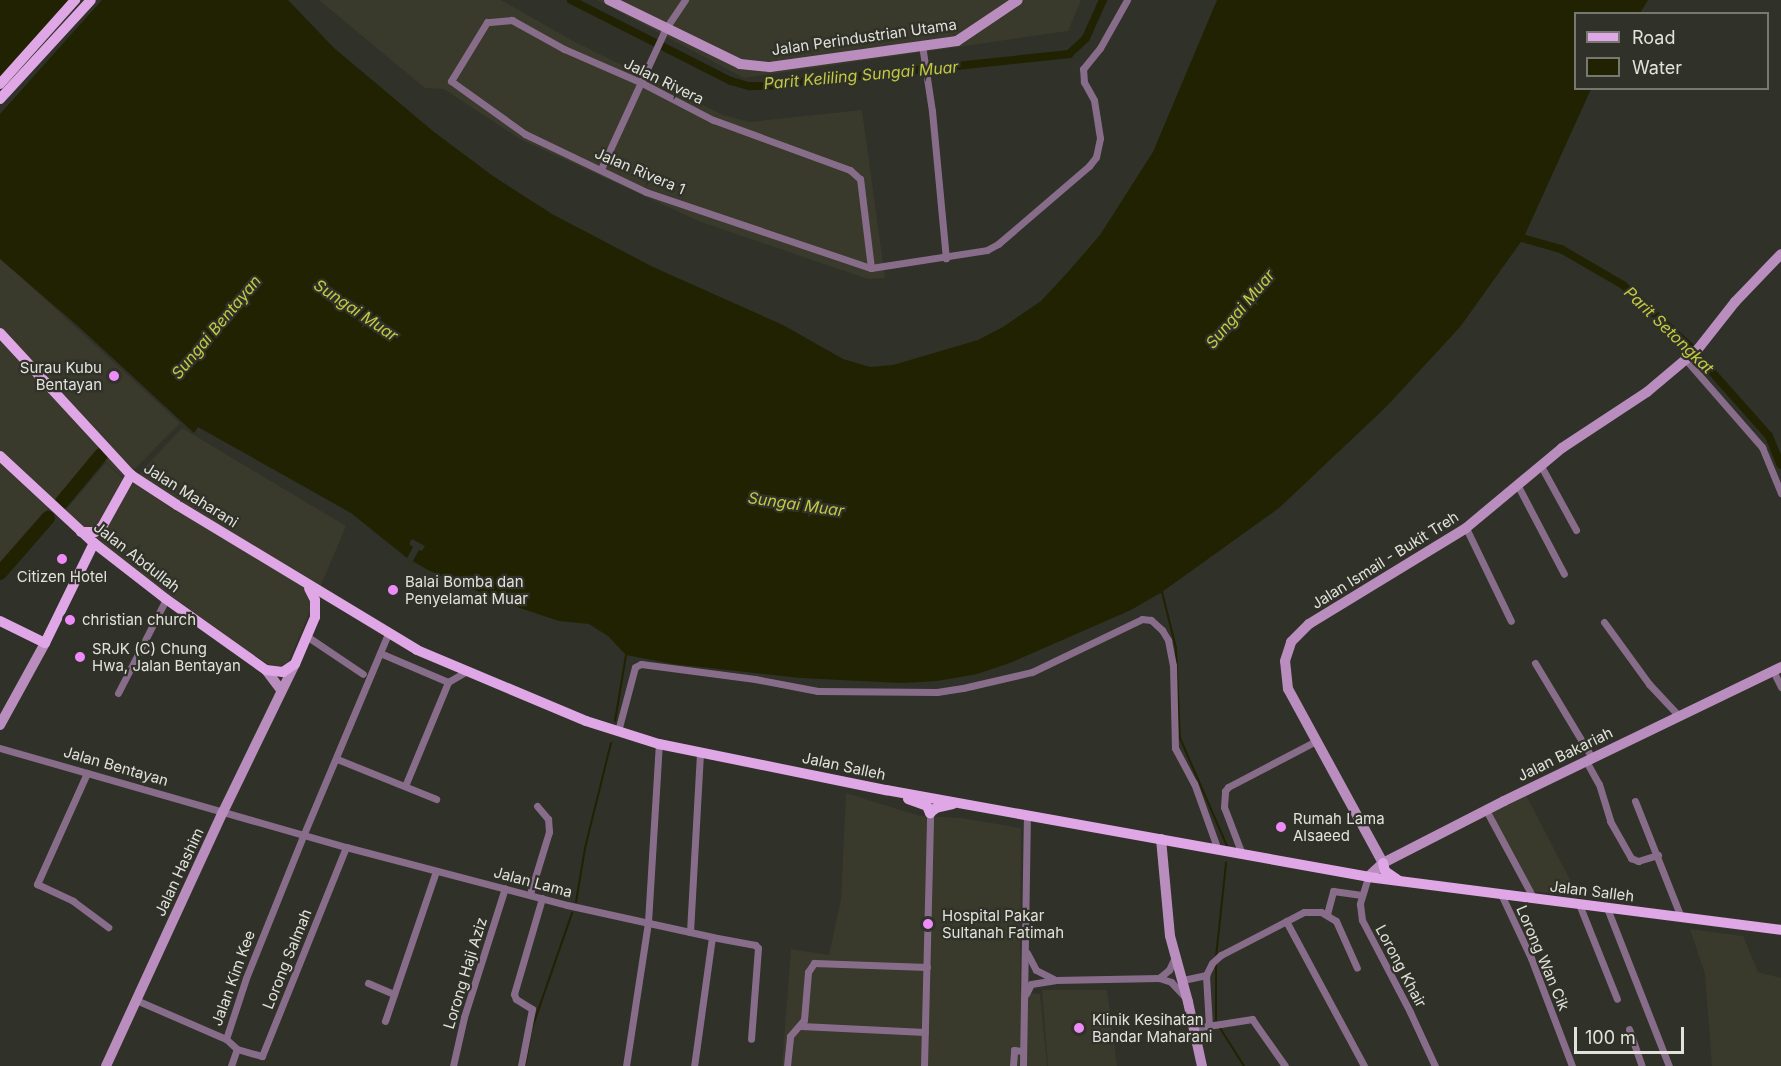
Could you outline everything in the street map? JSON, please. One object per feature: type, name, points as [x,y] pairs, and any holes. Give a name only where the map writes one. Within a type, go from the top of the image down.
[{"type":"main road","points":[[0,84],[75,0]]},
{"type":"main road","points":[[0,99],[90,0]]},
{"type":"main road","name":"Jalan Maharani","points":[[0,333],[131,475],[339,605]]},
{"type":"main road","name":"Jalan Abdullah","points":[[0,456],[94,543],[166,599],[266,670]]},
{"type":"main road","points":[[81,532],[95,532],[102,527],[131,475]]},
{"type":"main road","points":[[0,621],[45,643],[94,543]]},
{"type":"main road","points":[[266,670],[283,672],[295,664],[308,637],[315,617],[315,600],[306,584]]},
{"type":"main road","points":[[315,617],[323,608],[339,605]]},
{"type":"main road","name":"Jalan Salleh","points":[[339,605],[388,634],[465,672],[586,721],[659,744],[894,792],[1368,877],[1781,930]]},
{"type":"main road","points":[[894,792],[927,806],[930,813],[936,808],[960,803]]},
{"type":"main road","points":[[1383,863],[1385,871],[1399,881]]},
{"type":"street","name":"Jalan Perindustrian Utama","points":[[609,0],[664,32],[740,64],[770,67],[964,39],[1018,0]]},
{"type":"street","points":[[601,169],[639,82],[664,32],[685,0]]},
{"type":"street","points":[[871,268],[979,252],[998,244],[1089,166],[1096,157],[1100,145],[1094,100],[1084,82],[1083,69],[1100,48],[1127,0]]},
{"type":"street","name":"Jalan Rivera","points":[[471,46],[487,22],[512,20],[564,49],[639,82],[713,120],[850,170],[858,176],[871,268]]},
{"type":"street","points":[[922,45],[946,258]]},
{"type":"street","name":"Jalan Rivera 1","points":[[471,46],[451,81],[525,134],[646,192],[871,268]]},
{"type":"street","name":"Jalan Ismail - Bukit Treh","points":[[1383,863],[1285,679],[1285,661],[1291,642],[1309,624],[1466,528],[1562,448],[1647,392],[1692,354],[1734,302],[1781,254]]},
{"type":"street","points":[[1692,354],[1757,440],[1781,493]]},
{"type":"street","points":[[1541,466],[1576,530]]},
{"type":"street","points":[[1518,486],[1564,574]]},
{"type":"street","points":[[1466,528],[1511,621]]},
{"type":"street","points":[[118,693],[166,599]]},
{"type":"street","points":[[618,730],[635,667],[641,664],[743,677],[818,691],[937,692],[1032,672],[1142,619],[1151,620],[1162,630],[1168,640],[1173,666],[1175,748],[1194,783],[1218,850]]},
{"type":"street","points":[[1604,622],[1649,684],[1679,716]]},
{"type":"street","name":"Jalan Kim Kee","points":[[136,1000],[226,1039],[246,978],[388,634]]},
{"type":"street","points":[[308,637],[363,674]]},
{"type":"street","points":[[0,725],[45,643]]},
{"type":"street","points":[[380,653],[448,682]]},
{"type":"street","points":[[1535,663],[1589,760],[1610,821],[1631,858],[1638,861],[1658,855]]},
{"type":"street","name":"Jalan Hashim","points":[[106,1066],[223,812],[295,664]]},
{"type":"street","points":[[1777,669],[1781,687]]},
{"type":"street","name":"Jalan Bakariah","points":[[1368,877],[1383,863],[1486,810],[1777,669]]},
{"type":"street","points":[[266,670],[282,691]]},
{"type":"street","points":[[405,786],[448,682],[465,672]]},
{"type":"street","points":[[1242,854],[1224,807],[1225,791],[1228,787],[1316,741]]},
{"type":"street","points":[[626,1066],[648,922],[659,744]]},
{"type":"street","name":"Jalan Bentayan","points":[[1,751],[223,812]]},
{"type":"street","points":[[690,932],[700,752]]},
{"type":"street","points":[[337,759],[436,799]]},
{"type":"street","points":[[87,773],[37,884],[73,901],[108,927]]},
{"type":"street","points":[[1635,801],[1681,917]]},
{"type":"street","points":[[530,894],[549,832],[548,819],[537,806]]},
{"type":"street","points":[[1486,810],[1534,898]]},
{"type":"street","name":"Jalan Lama","points":[[223,812],[346,848],[542,898],[756,945],[758,948],[751,1039]]},
{"type":"street","points":[[924,1066],[930,813]]},
{"type":"street","points":[[1023,1066],[1028,815]]},
{"type":"street","points":[[1161,839],[1168,925],[1195,1028],[1202,1066]]},
{"type":"street","name":"Lorong Salmah","points":[[237,1049],[253,1055],[264,1054],[346,848]]},
{"type":"street","points":[[385,1021],[436,871]]},
{"type":"street","name":"Lorong Khair","points":[[1368,877],[1362,895],[1360,912],[1362,920],[1435,1066]]},
{"type":"street","name":"Lorong Haji Aziz","points":[[453,1066],[465,1017],[505,888]]},
{"type":"street","points":[[1327,914],[1334,891],[1362,895]]},
{"type":"street","name":"Lorong Wan Cik","points":[[1501,894],[1531,958],[1572,1066]]},
{"type":"street","points":[[521,1066],[531,1009],[516,999],[514,994],[542,898]]},
{"type":"street","points":[[1579,904],[1617,999]]},
{"type":"street","points":[[1607,908],[1670,1066]]},
{"type":"street","points":[[1209,1026],[1206,975],[1212,963],[1221,955],[1307,911],[1327,914],[1336,921],[1357,968]]},
{"type":"street","points":[[1286,921],[1364,1066]]},
{"type":"street","points":[[694,1066],[712,937]]},
{"type":"street","points":[[1026,944],[1028,956],[1036,970],[1055,980]]},
{"type":"street","points":[[1159,978],[1172,966],[1176,954]]},
{"type":"street","points":[[787,1066],[790,1036],[804,1020],[808,972],[814,963],[927,967]]},
{"type":"street","points":[[1183,980],[1206,975]]},
{"type":"street","points":[[1024,999],[1031,984],[1055,980],[1159,978],[1178,987],[1188,1002]]},
{"type":"street","points":[[368,983],[394,994]]},
{"type":"street","points":[[1195,1028],[1245,1020],[1255,1021],[1275,1057],[1285,1066]]},
{"type":"street","points":[[801,1026],[925,1032]]},
{"type":"street","points":[[1629,1029],[1642,1066]]},
{"type":"street","points":[[226,1039],[237,1049],[231,1066]]},
{"type":"street","points":[[1013,1066],[1014,1050],[1023,1051]]},
{"type":"shaded area","points":[[319,0],[501,0],[573,41],[723,115],[749,122],[862,110],[885,278],[868,279],[701,222],[520,139],[444,89],[425,88]]},
{"type":"shaded area","points":[[597,0],[1081,0],[1068,31],[744,78]]},
{"type":"shaded area","points":[[0,258],[180,423],[125,479],[95,452],[0,566]]},
{"type":"shaded area","points":[[182,428],[346,526],[288,663],[275,668],[260,659],[152,583],[64,512],[106,463],[131,486],[142,470]]},
{"type":"shaded area","name":"Hospital Pakar Sultanah Fatimah","points":[[846,793],[920,816],[962,818],[1021,828],[1020,992],[1040,994],[1047,1066],[782,1066],[791,949],[829,955],[841,899]]},
{"type":"shaded area","points":[[1526,795],[1579,897],[1533,891],[1491,813]]},
{"type":"shaded area","points":[[1690,929],[1743,936],[1758,972],[1781,978],[1781,1066],[1712,1066],[1705,974]]},
{"type":"shaded area","name":"Klinik Kesihatan Bandar Maharani","points":[[1042,990],[1107,990],[1117,1066],[1048,1066]]},
{"type":"water","name":"Sungai Muar","points":[[0,0],[288,0],[334,48],[434,132],[493,176],[552,214],[653,267],[783,325],[843,359],[870,367],[893,365],[978,340],[1003,327],[1041,301],[1100,235],[1153,152],[1217,0],[1648,0],[1641,12],[1574,12],[1574,90],[1591,90],[1523,239],[1460,327],[1386,407],[1279,508],[1162,592],[1131,610],[1010,663],[977,674],[937,681],[902,683],[801,678],[673,664],[626,655],[608,636],[589,624],[559,621],[508,604],[428,570],[407,558],[351,513],[198,427],[194,433],[79,327],[0,259]]},
{"type":"pier","points":[[73,0],[102,0],[0,114],[0,80]]},
{"type":"pier","points":[[412,539],[425,546],[422,551],[419,550],[411,564],[406,560],[413,547],[409,544]]},
{"type":"waterway","name":"Parit Keliling Sungai Muar","points":[[571,0],[731,81],[749,86],[1069,54],[1086,38],[1103,0]]},
{"type":"waterway","name":"Parit Setongkat","points":[[1515,236],[1561,249],[1623,285],[1689,346],[1769,436],[1781,465]]},
{"type":"waterway","name":"Sungai Bentayan","points":[[62,502],[101,455]]},
{"type":"waterway","name":"Sungai Bentayan","points":[[0,573],[48,518]]},
{"type":"waterway","points":[[1162,592],[1176,648],[1180,738],[1227,846]]},
{"type":"waterway","points":[[615,721],[626,655]]},
{"type":"waterway","points":[[576,902],[585,848],[611,743]]},
{"type":"waterway","points":[[1216,957],[1226,863]]},
{"type":"waterway","points":[[525,1066],[531,1031],[572,913]]},
{"type":"waterway","points":[[1216,963],[1216,1020]]},
{"type":"waterway","points":[[1220,1028],[1244,1066]]},
{"type":"place","name":"Surau Kubu Bentayan","points":[[114,376]]},
{"type":"place","name":"Citizen Hotel","points":[[62,559]]},
{"type":"place","name":"Balai Bomba dan Penyelamat Muar","points":[[393,590]]},
{"type":"place","name":"christian church","points":[[70,620]]},
{"type":"place","name":"SRJK (C) Chung Hwa, Jalan Bentayan","points":[[80,657]]},
{"type":"place","name":"Rumah Lama Alsaeed","points":[[1281,827]]},
{"type":"place","name":"Hospital Pakar Sultanah Fatimah","points":[[928,924]]},
{"type":"place","name":"Klinik Kesihatan Bandar Maharani","points":[[1079,1028]]}]
